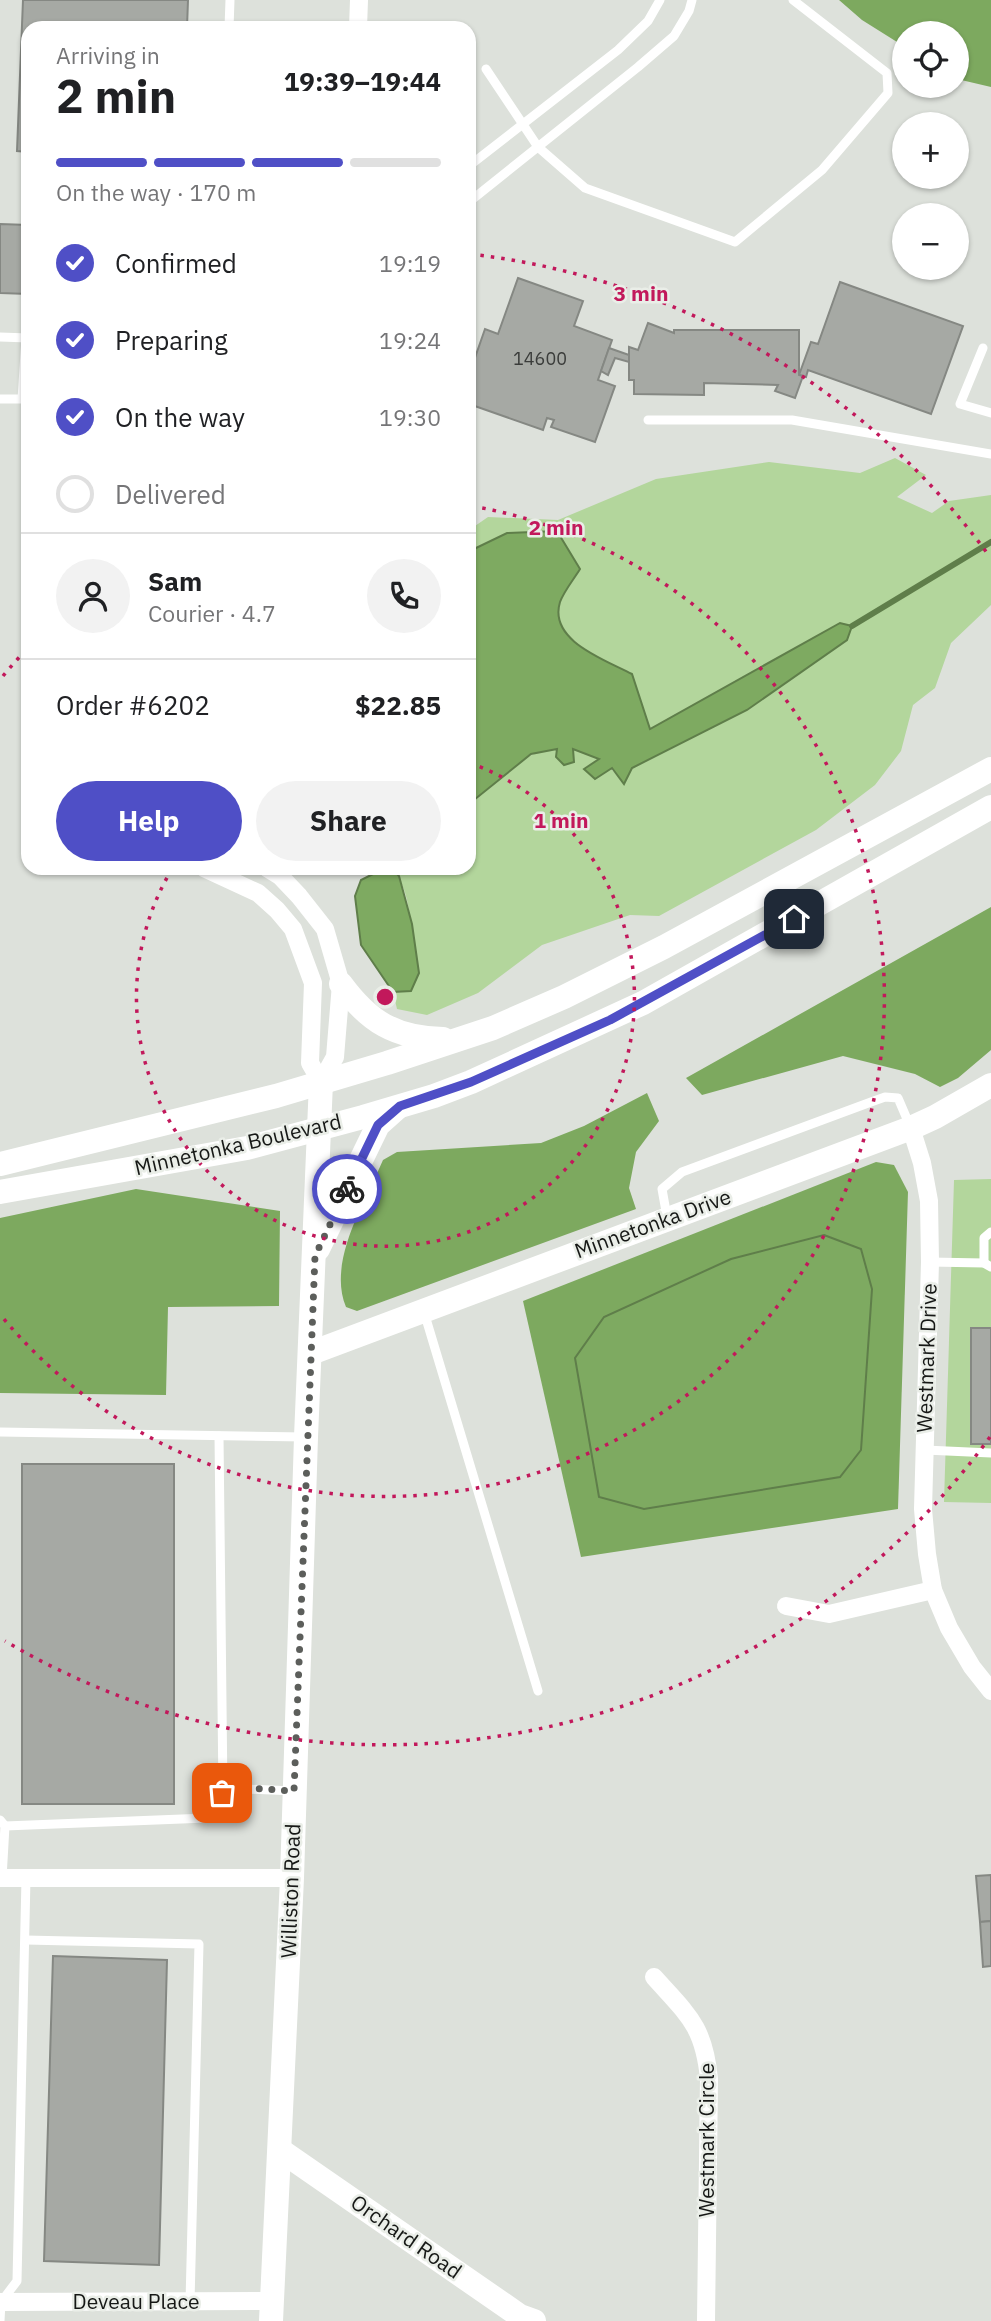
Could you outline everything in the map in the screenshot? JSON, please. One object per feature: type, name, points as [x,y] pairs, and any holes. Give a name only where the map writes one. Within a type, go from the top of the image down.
[{"type":"main road","name":"Minnetonka Boulevard","points":[[0,1164],[276,1096],[493,1028],[587,986],[711,922],[991,769]]},
{"type":"main road","name":"Minnetonka Boulevard","points":[[0,1192],[247,1148],[400,1106],[471,1082],[621,1014],[709,968],[991,807]]},
{"type":"main road","points":[[341,984],[355,1003],[387,1027],[422,1038],[458,1039]]},
{"type":"main road","name":"Williston Road","points":[[272,2311],[292,1878],[321,1082]]},
{"type":"main road","name":"Minnetonka Drive","points":[[311,1353],[911,1128],[991,1085]]},
{"type":"main road","points":[[315,1256],[378,1125],[400,1106]]},
{"type":"main road","name":"Orchard Road","points":[[280,2150],[520,2316],[534,2321]]},
{"type":"street","points":[[358,21],[359,0]]},
{"type":"street","name":"Williston Road","points":[[219,875],[258,893],[293,929],[313,983],[310,1063],[321,1082]]},
{"type":"street","name":"Williston Road","points":[[278,875],[325,929],[341,984],[335,1057],[321,1082]]},
{"type":"street","name":"Westmark Drive","points":[[911,1128],[922,1163],[929,1201],[930,1262],[923,1509],[933,1590],[949,1628],[971,1667],[991,1691]]},
{"type":"street","points":[[786,1606],[829,1614],[933,1590]]},
{"type":"street","points":[[1,1878],[292,1878]]},
{"type":"street","name":"Westmark Circle","points":[[654,1977],[699,2030],[707,2054],[706,2321]]},
{"type":"street","name":"Deveau Place","points":[[1,2302],[190,2302],[272,2311]]},
{"type":"lane","points":[[229,21],[230,0]]},
{"type":"lane","points":[[476,160],[618,50],[648,22],[660,0]]},
{"type":"lane","points":[[476,196],[674,36],[690,11],[692,0]]},
{"type":"lane","points":[[486,69],[538,147],[585,188],[735,242],[822,170],[888,93],[887,74],[793,0]]},
{"type":"lane","points":[[0,337],[21,338]]},
{"type":"lane","points":[[983,348],[960,404],[991,413]]},
{"type":"lane","points":[[0,398],[21,399]]},
{"type":"lane","points":[[648,420],[792,420],[991,454]]},
{"type":"lane","points":[[667,1219],[662,1189],[682,1172],[885,1097],[898,1098],[911,1128]]},
{"type":"lane","points":[[930,1262],[987,1265],[984,1238],[991,1232]]},
{"type":"lane","points":[[423,1310],[538,1691]]},
{"type":"lane","points":[[0,1432],[306,1437]]},
{"type":"lane","points":[[1,1878],[2,1823],[207,1818],[222,1793],[219,1436]]},
{"type":"lane","points":[[925,1450],[991,1453]]},
{"type":"lane","points":[[222,1793],[247,1788],[294,1791]]},
{"type":"lane","points":[[1,2321],[1,2302],[17,2281],[26,1878]]},
{"type":"lane","points":[[26,1940],[199,1944],[190,2302]]},
{"type":"shaded area","points":[[839,0],[991,0],[991,87],[969,82],[969,21],[892,21],[892,39],[862,20]]},
{"type":"shaded area","points":[[895,458],[926,475],[897,497],[932,513],[949,501],[991,495],[991,605],[951,643],[935,688],[913,705],[901,751],[875,785],[816,830],[659,916],[630,915],[542,945],[478,993],[427,1015],[397,1009],[393,992],[411,991],[412,944],[409,909],[396,875],[476,875],[476,798],[527,757],[548,750],[573,749],[584,752],[605,764],[624,783],[650,729],[632,674],[582,647],[563,628],[559,616],[560,602],[580,569],[507,533],[476,548],[476,525],[488,517],[558,520],[656,479],[769,462],[860,473]]},
{"type":"shaded area","points":[[557,531],[580,569],[560,602],[559,616],[563,628],[582,647],[632,674],[650,729],[840,623],[852,626],[847,640],[747,710],[632,768],[624,784],[612,768],[595,779],[584,769],[599,759],[573,749],[574,762],[564,765],[556,757],[557,749],[531,754],[476,798],[476,548],[507,533]]},
{"type":"shaded area","points":[[371,875],[399,876],[412,924],[419,973],[411,991],[393,992],[361,945],[355,896],[361,880]]},
{"type":"shaded area","points":[[991,907],[991,1050],[958,1078],[940,1087],[915,1074],[843,1056],[702,1095],[686,1078]]},
{"type":"shaded area","points":[[647,1093],[659,1121],[636,1152],[629,1188],[636,1209],[357,1311],[346,1307],[341,1289],[345,1252],[358,1213],[383,1160],[397,1152],[541,1143],[584,1126]]},
{"type":"shaded area","points":[[876,1162],[894,1165],[908,1192],[898,1509],[581,1557],[523,1301]]},
{"type":"shaded area","points":[[991,1179],[991,1503],[944,1502],[954,1180]]},
{"type":"shaded area","points":[[136,1189],[280,1211],[279,1306],[168,1307],[166,1395],[0,1393],[0,1218]]},
{"type":"shaded area","points":[[824,1235],[861,1249],[872,1289],[861,1450],[840,1477],[644,1509],[599,1497],[575,1358],[604,1317],[731,1259]]},
{"type":"building","points":[[23,0],[188,0],[187,21],[22,21]]},
{"type":"building","points":[[21,50],[21,151],[17,151]]},
{"type":"building","points":[[0,224],[21,225],[21,294],[0,293]]},
{"type":"building","points":[[518,278],[583,301],[574,326],[612,340],[598,380],[615,386],[595,442],[551,427],[554,420],[547,418],[543,430],[476,406],[476,355],[485,329],[498,334]]},
{"type":"building","points":[[840,282],[963,326],[931,414],[808,370],[806,377],[799,375],[811,342],[818,344]]},
{"type":"building","points":[[648,323],[674,333],[674,330],[799,330],[799,375],[803,376],[795,398],[775,391],[778,385],[704,383],[704,395],[634,394],[634,380],[629,380],[629,347],[638,350]]},
{"type":"building","points":[[609,348],[629,355],[629,362],[615,358],[608,375],[601,371]]},
{"type":"building","points":[[971,1328],[991,1328],[991,1444],[971,1444]]},
{"type":"building","points":[[22,1464],[174,1464],[174,1804],[22,1804]]},
{"type":"building","points":[[991,1875],[991,1921],[980,1922],[976,1876]]},
{"type":"building","points":[[991,1921],[991,1966],[983,1967],[980,1922]]},
{"type":"building","points":[[53,1956],[167,1960],[159,2265],[44,2261]]},
{"type":"waterway","points":[[852,626],[991,542]]},
{"type":"way so far","points":[[222,1793],[247,1788],[294,1791],[315,1256],[347,1189]]},
{"type":"route","points":[[347,1189],[378,1125],[400,1106],[471,1082],[610,1020],[794,919]]}]
